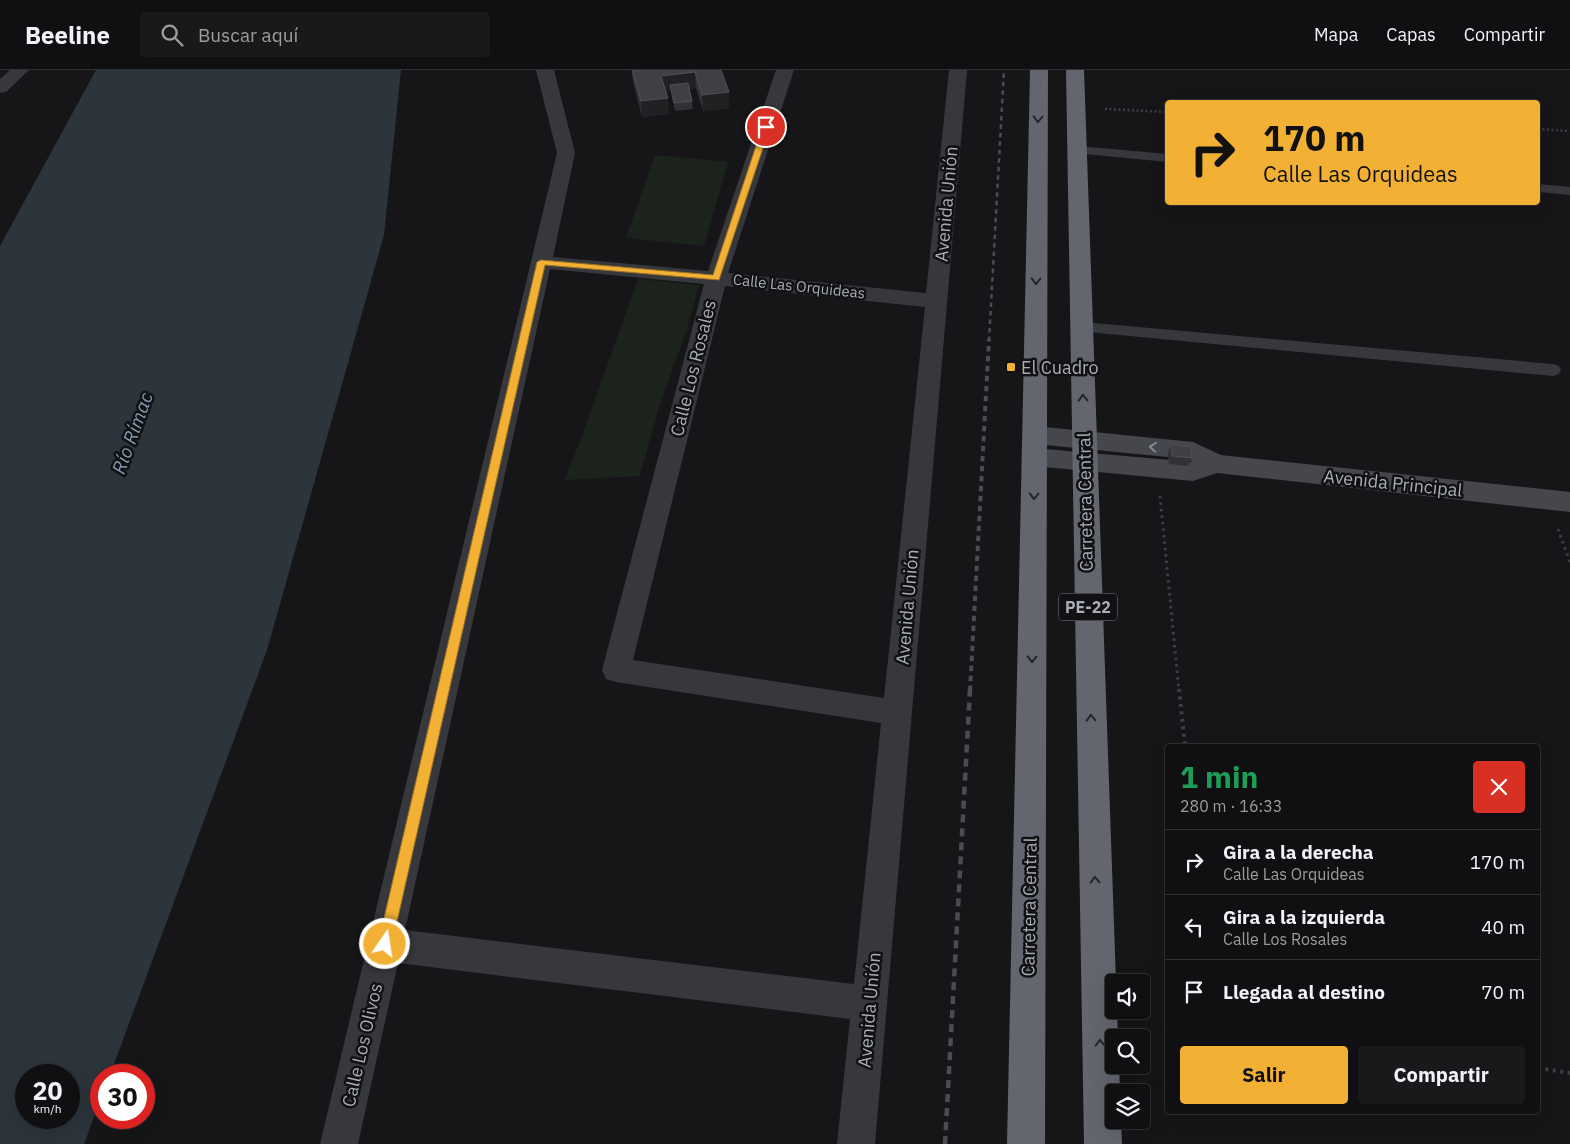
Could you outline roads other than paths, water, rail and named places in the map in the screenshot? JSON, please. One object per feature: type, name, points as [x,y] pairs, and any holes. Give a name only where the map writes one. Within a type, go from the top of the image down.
[{"type":"highway","name":"Carretera Central","points":[[1026,1144],[1039,70]]},
{"type":"highway","name":"Carretera Central","points":[[1075,70],[1102,1144]]},
{"type":"street","points":[[0,88],[20,70]]},
{"type":"street","name":"Calle Los Olivos","points":[[339,1144],[566,153],[545,70]]},
{"type":"street","name":"Calle Los Rosales","points":[[785,70],[716,278],[616,670],[897,713]]},
{"type":"street","name":"Avenida Unión","points":[[856,1144],[958,70]]},
{"type":"street","name":"Calle Las Orquideas","points":[[541,262],[936,301]]},
{"type":"street","name":"Avenida Principal","points":[[1035,446],[1084,451],[1193,451],[1216,464],[1570,502]]},
{"type":"street","name":"Avenida Principal","points":[[1084,451],[1158,470],[1193,472],[1216,464]]},
{"type":"street","points":[[385,944],[870,1004]]},
{"type":"lane","points":[[1078,150],[1165,158]]},
{"type":"lane","points":[[1540,188],[1570,191]]},
{"type":"lane","points":[[1082,328],[1553,370]]},
{"type":"water","name":"Río Rímac","points":[[96,70],[401,70],[384,235],[267,650],[114,1064],[90,1064],[90,1128],[84,1144],[0,1144],[0,246]]},
{"type":"railway","points":[[989,341],[1004,70]]},
{"type":"railway","points":[[970,691],[989,339]]},
{"type":"railway","points":[[945,1144],[970,689]]},
{"type":"place","name":"El Cuadro","points":[[1011,367]]}]
